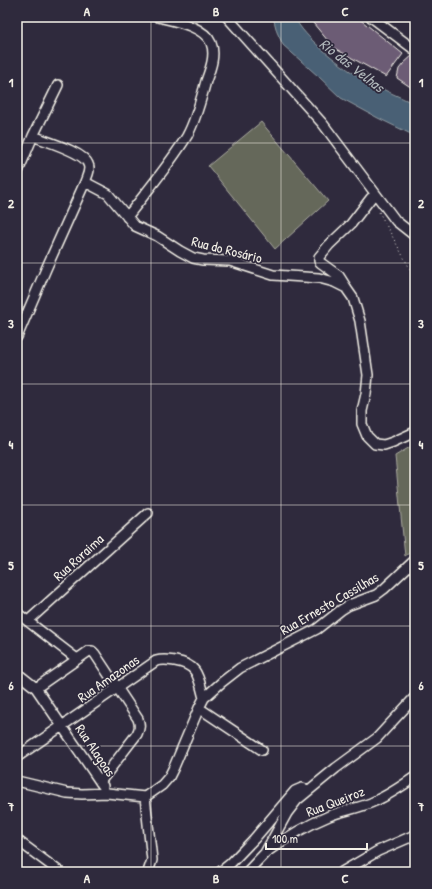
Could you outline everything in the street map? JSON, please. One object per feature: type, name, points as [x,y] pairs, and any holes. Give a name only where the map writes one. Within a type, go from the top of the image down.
[{"type":"street","points":[[127,217],[187,135],[197,109],[214,53],[211,42],[205,34],[187,24],[158,17]]},
{"type":"street","points":[[227,17],[323,124],[396,221],[415,236]]},
{"type":"street","points":[[375,18],[415,50]]},
{"type":"street","points":[[17,174],[33,136],[58,85]]},
{"type":"street","points":[[17,337],[85,182],[89,167],[85,159],[80,155],[33,136]]},
{"type":"street","name":"Rua do Rosário","points":[[85,182],[108,194],[135,226],[156,236],[192,258],[230,261],[273,275],[319,278],[334,282],[346,288]]},
{"type":"street","points":[[371,198],[351,224],[319,257],[319,261],[339,276],[353,298],[360,321],[368,375],[362,411],[362,424],[367,436],[375,444],[384,445],[415,432]]},
{"type":"street","name":"Rua Roraima","points":[[28,621],[148,513]]},
{"type":"street","name":"Rua Ernesto Cassilhas","points":[[145,797],[162,785],[169,777],[198,708],[204,698],[240,668],[317,629],[349,605],[376,595],[415,560]]},
{"type":"street","points":[[17,613],[77,659]]},
{"type":"street","points":[[36,688],[89,651],[92,651],[138,718],[140,729],[100,782]]},
{"type":"street","name":"Rua Amazonas","points":[[17,757],[156,661],[168,660],[192,666],[196,672],[204,698]]},
{"type":"street","name":"Rua Alagoas","points":[[17,673],[36,688],[107,792]]},
{"type":"street","points":[[246,872],[265,853],[291,807],[309,790],[377,738],[415,698]]},
{"type":"street","points":[[198,708],[262,750]]},
{"type":"street","name":"Rua Queiroz","points":[[265,853],[283,840],[304,828],[329,816],[376,801],[415,778]]},
{"type":"street","name":"Rua Alagoas","points":[[17,781],[67,793],[82,794],[107,792]]},
{"type":"street","points":[[220,872],[254,840],[295,791],[302,788],[309,790]]},
{"type":"street","points":[[107,792],[145,797],[152,860],[148,872]]},
{"type":"street","points":[[342,872],[378,851],[415,836]]},
{"type":"street","points":[[17,840],[60,872]]},
{"type":"path","points":[[378,211],[415,278]]},
{"type":"green space","points":[[261,122],[328,201],[275,249],[208,166]]},
{"type":"green space","points":[[415,444],[415,549],[405,556],[395,456]]},
{"type":"water","name":"Rio das Velhas","points":[[273,17],[295,17],[299,25],[315,43],[347,69],[371,83],[415,104],[415,136],[341,98],[283,45],[277,32]]},
{"type":"building","points":[[308,17],[357,17],[403,54],[386,77],[334,48]]},
{"type":"building","points":[[414,54],[415,90],[397,78],[399,69]]}]
